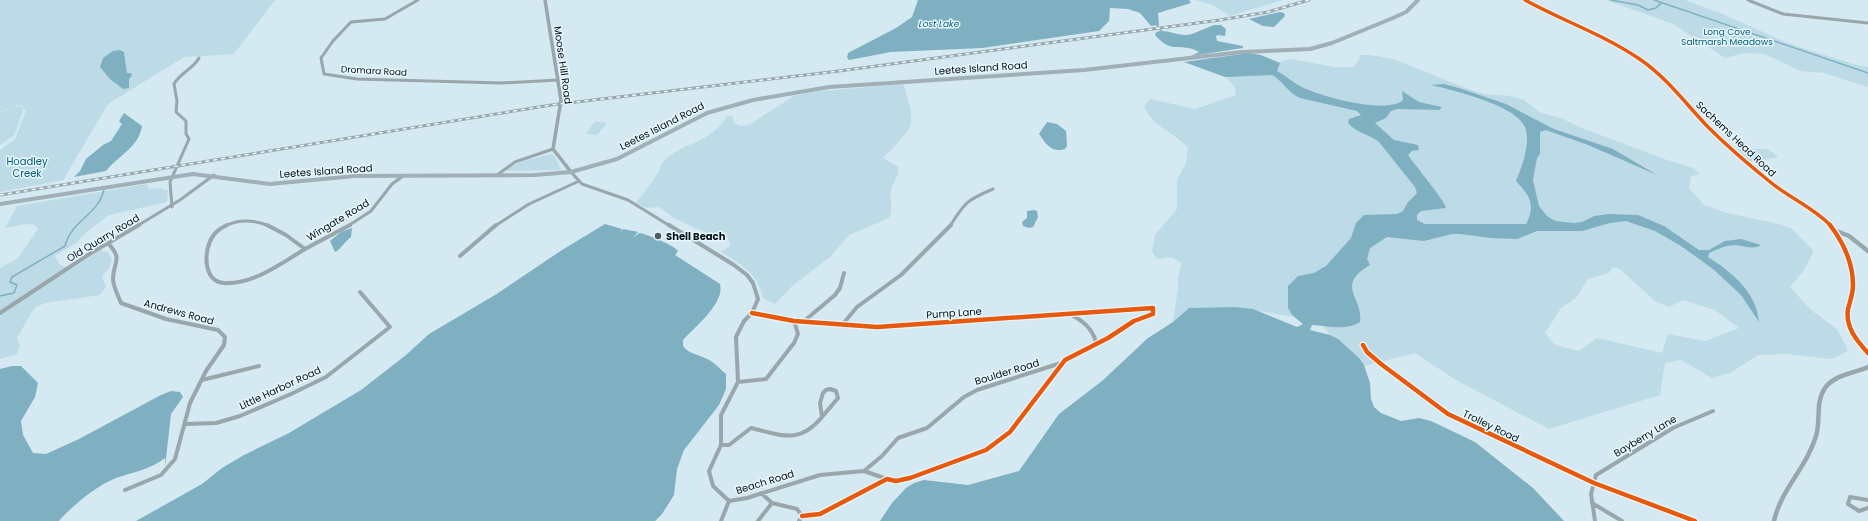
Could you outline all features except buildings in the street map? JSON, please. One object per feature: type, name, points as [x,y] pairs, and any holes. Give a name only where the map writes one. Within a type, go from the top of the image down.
[{"type":"main road","name":"Leetes Island Road","points":[[0,204],[193,174],[270,184],[345,177],[497,175],[571,172],[618,159],[715,109],[759,98],[829,87],[1084,70],[1242,52],[1310,49],[1332,43],[1393,18],[1406,12],[1418,0]]},
{"type":"street","name":"Dromara Road","points":[[418,0],[385,19],[351,22],[333,41],[321,58],[324,74],[357,79],[501,83],[558,80]]},
{"type":"street","name":"Moose Hill Road","points":[[545,0],[561,100],[552,149]]},
{"type":"street","name":"Sachems Head Road","points":[[1525,0],[1557,18],[1610,41],[1642,60],[1716,135],[1774,185],[1818,216],[1834,230]]},
{"type":"street","points":[[1748,0],[1783,14],[1868,23]]},
{"type":"street","points":[[172,207],[170,182],[189,139],[186,134],[186,121],[176,112],[177,101],[175,83],[182,75],[192,68],[199,58]]},
{"type":"street","points":[[460,256],[482,234],[508,216],[577,182],[571,172],[552,149],[515,162],[497,175]]},
{"type":"street","name":"Old Quarry Road","points":[[0,313],[108,243],[172,207],[214,176]]},
{"type":"street","points":[[389,176],[392,183]]},
{"type":"street","name":"Wingate Road","points":[[305,249],[290,238],[260,222],[247,220],[237,221],[223,227],[211,238],[208,246],[209,274],[213,280],[222,283],[245,280],[305,249],[370,211],[380,202],[392,183],[403,176]]},
{"type":"street","name":"Beach Road","points":[[577,182],[586,187],[628,200],[734,265],[747,275],[753,283],[758,295],[757,303],[752,313],[744,321],[736,337],[738,382],[721,415],[721,445],[709,471],[710,481],[713,486],[730,501],[820,475],[864,471]]},
{"type":"street","points":[[842,325],[857,307],[901,275],[913,261],[949,228],[964,204],[971,198],[993,189]]},
{"type":"street","points":[[1834,230],[1849,236],[1868,251]]},
{"type":"street","points":[[1834,230],[1846,251],[1852,275],[1853,290],[1848,310],[1848,324],[1856,339],[1868,353]]},
{"type":"street","name":"Andrews Road","points":[[108,243],[116,252],[118,261],[113,272],[112,285],[121,303],[150,315],[218,330],[224,334],[224,345],[202,380],[190,403],[186,424],[175,459],[161,474],[125,490]]},
{"type":"street","points":[[803,322],[838,292],[844,273]]},
{"type":"street","name":"Little Harbor Road","points":[[186,424],[216,423],[234,418],[291,394],[326,377],[390,327],[360,292]]},
{"type":"street","name":"Pump Lane","points":[[752,313],[794,321],[878,327],[1153,308],[1154,314],[1134,321],[1108,338],[1096,342]]},
{"type":"street","points":[[864,471],[896,481],[926,472],[986,450],[1000,442],[1010,432],[1062,363],[1096,342],[1095,336],[1088,324],[1070,314]]},
{"type":"street","points":[[738,382],[766,379],[794,343],[798,334],[794,321]]},
{"type":"street","name":"Trolley Road","points":[[1363,345],[1367,352],[1381,364],[1448,414],[1594,483],[1695,521]]},
{"type":"street","name":"Boulder Road","points":[[864,471],[882,456],[898,438],[927,428],[949,409],[977,390],[1062,363]]},
{"type":"street","points":[[202,380],[259,366]]},
{"type":"street","points":[[1774,521],[1785,492],[1807,456],[1816,436],[1823,390],[1828,384],[1841,376],[1868,367]]},
{"type":"street","points":[[721,445],[729,445],[751,428],[777,436],[795,436],[805,433],[814,427],[822,418],[838,398],[836,391],[831,389],[825,390],[821,394],[820,408],[822,418]]},
{"type":"street","name":"Bayberry Lane","points":[[1594,483],[1596,475],[1673,428],[1713,411]]},
{"type":"street","points":[[802,516],[820,514],[887,479]]},
{"type":"street","points":[[1594,483],[1592,492],[1594,521]]},
{"type":"street","points":[[761,493],[772,503],[796,509],[802,516]]},
{"type":"street","points":[[1868,500],[1850,497],[1848,504],[1859,510],[1868,508]]},
{"type":"street","points":[[721,521],[730,501]]},
{"type":"street","points":[[1592,502],[1622,521]]},
{"type":"street","points":[[758,521],[772,503]]},
{"type":"street","points":[[800,521],[802,516]]},
{"type":"green space","points":[[0,0],[275,0],[234,54],[184,57],[108,104],[63,180],[0,192],[0,150],[15,139],[26,111],[21,105],[13,106],[22,107],[23,110],[16,131],[13,136],[0,145],[0,113],[13,107],[0,112]],"holes":[[[124,52],[127,73],[132,75],[129,80],[116,85],[114,81]]]},
{"type":"green space","points":[[1195,0],[1283,0],[1230,16],[1213,5]]},
{"type":"green space","name":"Long Cove Saltmarsh Meadows","points":[[1606,0],[1685,0],[1725,15],[1787,43],[1853,64],[1868,67],[1868,87],[1824,73],[1801,71],[1764,54],[1744,53],[1725,58],[1673,24]]},
{"type":"green space","points":[[1360,55],[1370,55],[1393,59],[1468,89],[1485,94],[1511,96],[1524,100],[1541,113],[1561,118],[1579,127],[1667,160],[1691,167],[1701,174],[1691,176],[1689,188],[1704,205],[1727,213],[1779,224],[1792,229],[1814,251],[1804,270],[1790,287],[1811,310],[1837,329],[1848,351],[1831,359],[1786,354],[1758,355],[1730,373],[1712,378],[1681,360],[1665,363],[1660,395],[1549,429],[1456,380],[1415,353],[1353,369],[1324,327],[1295,317],[1234,307],[1189,308],[1173,322],[1178,289],[1178,277],[1182,263],[1171,257],[1157,259],[1152,251],[1155,235],[1177,209],[1177,180],[1186,163],[1188,148],[1176,137],[1158,125],[1148,114],[1144,106],[1150,99],[1195,109],[1236,95],[1234,86],[1226,77],[1290,59],[1335,67],[1353,67],[1359,60]],"holes":[[[1613,267],[1621,270],[1655,301],[1669,307],[1683,300],[1715,310],[1739,328],[1705,341],[1668,334],[1662,353],[1597,338],[1579,351],[1555,345],[1545,333],[1561,308],[1576,298],[1588,279],[1609,273]]]},
{"type":"green space","points":[[903,84],[911,109],[910,125],[907,132],[883,158],[898,167],[897,176],[891,190],[891,211],[889,218],[849,235],[830,257],[792,286],[775,304],[763,298],[757,282],[748,270],[721,252],[731,245],[727,237],[704,232],[674,218],[659,207],[647,208],[636,203],[653,181],[663,162],[679,150],[705,138],[720,125],[727,116],[732,116],[734,123],[740,126],[749,125],[794,96],[810,92]]},
{"type":"green space","points":[[595,121],[607,123],[597,135],[586,134]]},
{"type":"green space","points":[[1737,149],[1768,149],[1778,157],[1751,162]]},
{"type":"green space","points":[[551,154],[554,155],[561,170],[502,171],[524,161]]},
{"type":"green space","points":[[147,184],[149,189],[162,188],[163,190],[168,190],[167,202],[109,215],[83,235],[76,243],[55,256],[60,265],[72,269],[100,250],[108,252],[112,259],[109,268],[102,277],[106,287],[100,295],[45,303],[34,308],[17,338],[20,345],[17,354],[0,359],[0,268],[17,259],[38,229],[35,225],[26,224],[5,228],[17,206]]},
{"type":"water","name":"Lost Lake","points":[[918,0],[1189,0],[1191,3],[1158,13],[1159,25],[1151,26],[1140,13],[1128,9],[1110,8],[1109,21],[1099,31],[982,48],[891,52],[849,60],[847,57],[848,53],[896,28],[912,17]]},
{"type":"water","points":[[1280,12],[1284,13],[1285,16],[1274,27],[1263,26],[1249,19]]},
{"type":"water","points":[[1214,25],[1221,25],[1226,29],[1225,36],[1216,36],[1217,41],[1243,46],[1243,48],[1191,56],[1199,52],[1193,49],[1172,47],[1161,41],[1155,35],[1156,32],[1164,31],[1187,35]]},
{"type":"water","points":[[120,50],[124,52],[127,73],[131,73],[132,75],[129,80],[129,88],[123,89],[110,79],[100,67],[103,58],[113,51]]},
{"type":"water","points":[[1249,53],[1261,55],[1280,63],[1277,71],[1297,84],[1321,95],[1368,105],[1383,106],[1395,104],[1403,100],[1402,91],[1419,102],[1442,107],[1439,110],[1397,109],[1391,111],[1386,118],[1375,123],[1394,140],[1418,145],[1419,150],[1412,151],[1408,155],[1446,208],[1421,211],[1417,215],[1417,220],[1425,224],[1526,224],[1531,211],[1528,196],[1516,181],[1523,162],[1527,140],[1525,127],[1519,119],[1497,105],[1431,85],[1444,84],[1506,104],[1554,129],[1613,149],[1657,175],[1588,145],[1546,130],[1540,132],[1540,154],[1537,158],[1533,180],[1539,206],[1547,216],[1555,221],[1574,223],[1582,222],[1594,216],[1609,214],[1638,215],[1664,226],[1699,250],[1709,250],[1725,241],[1741,239],[1761,245],[1752,247],[1736,245],[1729,246],[1709,253],[1708,257],[1726,269],[1742,284],[1754,302],[1759,322],[1741,295],[1713,269],[1681,246],[1655,231],[1626,221],[1610,223],[1582,231],[1537,231],[1517,239],[1491,238],[1460,234],[1452,234],[1424,241],[1387,237],[1370,248],[1367,259],[1370,265],[1359,272],[1354,279],[1352,286],[1360,314],[1360,322],[1355,325],[1343,327],[1312,325],[1310,330],[1330,335],[1338,339],[1359,358],[1364,365],[1370,383],[1371,399],[1374,407],[1381,413],[1401,421],[1419,418],[1431,421],[1475,442],[1533,488],[1564,521],[880,521],[892,503],[906,488],[914,483],[924,480],[968,485],[1019,471],[1059,414],[1102,381],[1148,338],[1173,322],[1189,308],[1234,307],[1253,309],[1297,327],[1303,324],[1292,315],[1288,308],[1288,286],[1298,276],[1314,273],[1326,266],[1351,238],[1356,223],[1364,215],[1397,214],[1403,211],[1408,202],[1417,193],[1415,187],[1379,142],[1355,129],[1348,123],[1349,119],[1361,115],[1357,111],[1300,98],[1292,93],[1272,75],[1225,77],[1184,62]]},
{"type":"water","points":[[124,113],[142,126],[137,140],[106,171],[74,177],[80,171],[86,159],[103,145],[111,141],[122,124],[119,121]]},
{"type":"water","points":[[1047,122],[1057,124],[1066,131],[1067,146],[1065,149],[1052,149],[1039,134]]},
{"type":"water","points":[[1027,211],[1037,211],[1038,217],[1033,227],[1029,228],[1023,226],[1022,222],[1027,218]]},
{"type":"water","points":[[605,224],[622,229],[619,234],[623,229],[638,232],[633,238],[639,233],[666,243],[678,251],[675,255],[720,284],[718,299],[714,306],[702,321],[683,340],[683,346],[690,352],[711,361],[726,374],[726,389],[719,405],[684,450],[677,469],[674,495],[662,514],[655,521],[136,521],[202,484],[222,468],[244,455],[289,433],[361,390],[406,355],[429,334],[495,295],[562,250]]},
{"type":"water","points":[[352,228],[351,237],[335,252],[330,241],[341,232]]},
{"type":"water","points":[[12,366],[21,366],[38,383],[35,397],[21,421],[23,435],[33,453],[46,454],[79,439],[161,395],[171,391],[180,392],[183,397],[171,414],[165,467],[165,458],[147,468],[108,481],[85,496],[59,521],[0,521],[0,369]]},
{"type":"waterway","points":[[1611,0],[1638,5],[1648,10],[1656,8],[1661,3]]},
{"type":"waterway","points":[[1654,0],[1868,73]]},
{"type":"waterway","points":[[1157,25],[1161,31]]},
{"type":"waterway","name":"Hoadley Creek","points":[[0,296],[14,293],[17,285],[10,282],[12,277],[65,246],[68,237],[73,230],[97,205],[104,189]]},
{"type":"railway","points":[[0,195],[551,105],[839,71],[1220,20],[1268,12],[1309,0]]},
{"type":"cycle path","points":[[1525,0],[1613,43],[1641,60],[1660,75],[1709,128],[1731,149],[1770,182],[1814,212],[1830,225],[1844,246],[1853,276],[1853,291],[1848,311],[1849,323],[1856,339],[1868,353]]},
{"type":"cycle path","points":[[752,313],[794,321],[877,327],[1153,308],[1153,314],[1134,321],[1108,338],[1065,360],[1010,432],[986,450],[910,478],[896,481],[887,479],[820,514],[802,516]]},
{"type":"cycle path","points":[[1363,345],[1367,352],[1381,364],[1448,414],[1594,483],[1695,521]]},
{"type":"place","name":"Shell Beach","points":[[658,236]]}]
